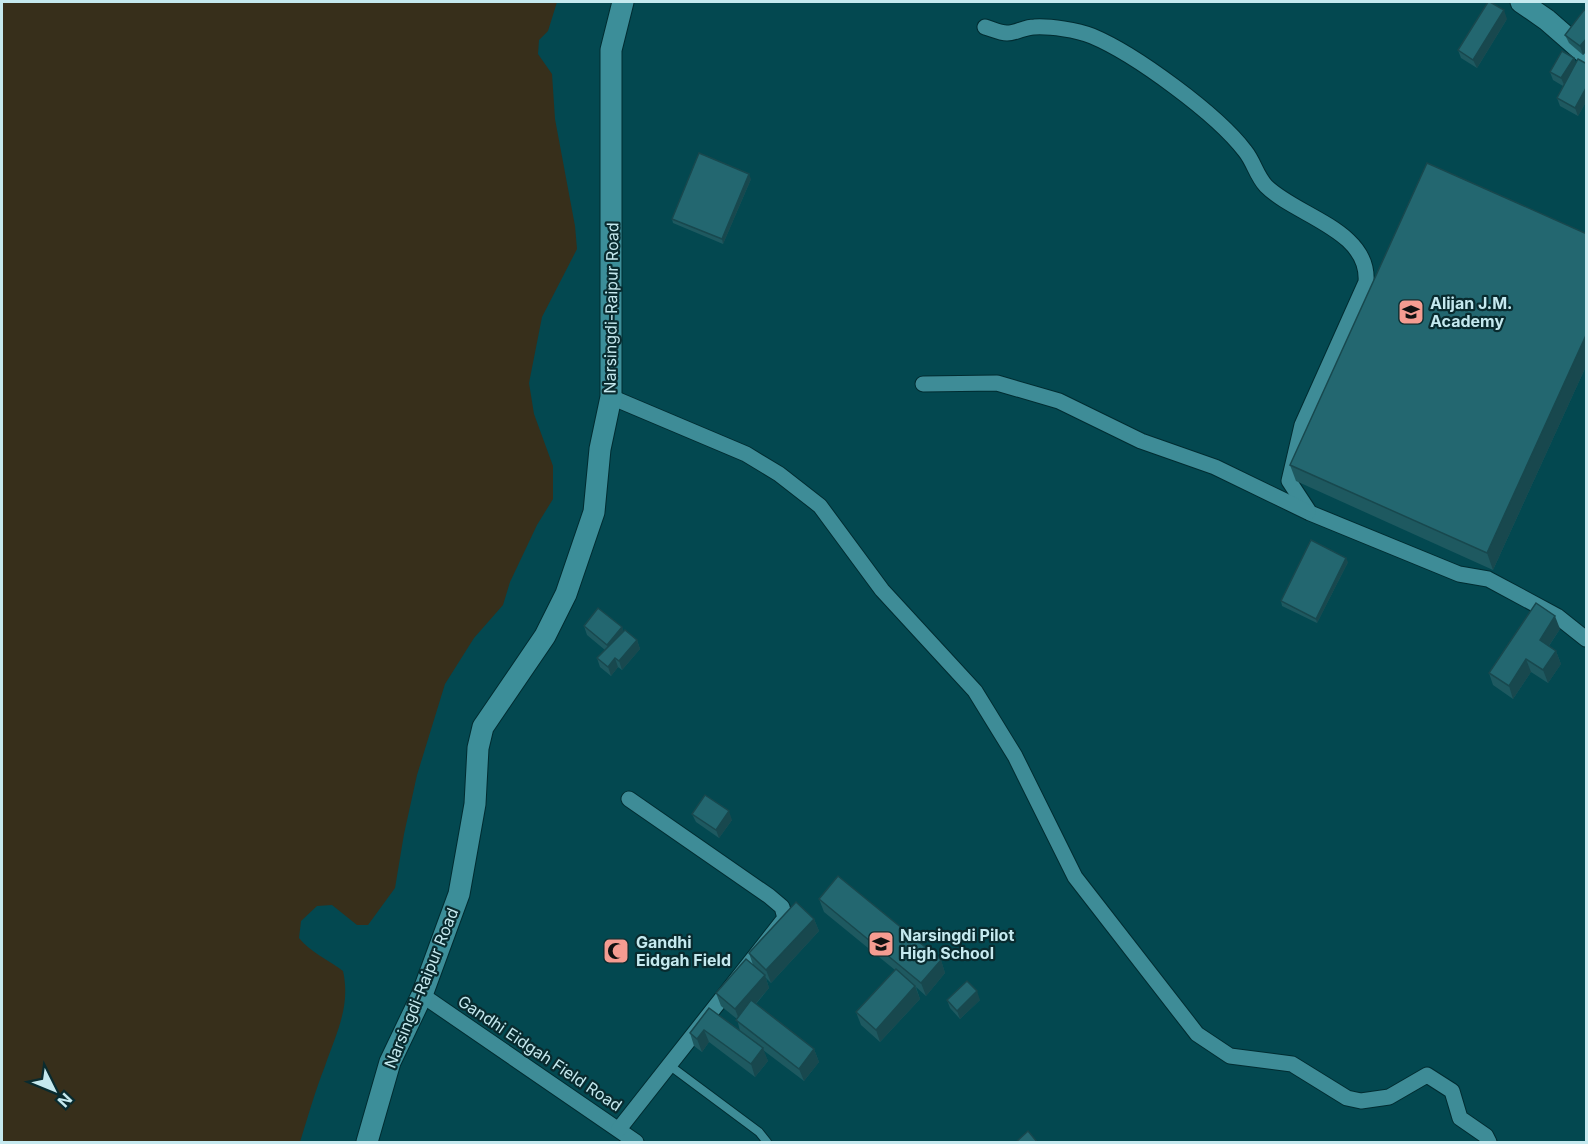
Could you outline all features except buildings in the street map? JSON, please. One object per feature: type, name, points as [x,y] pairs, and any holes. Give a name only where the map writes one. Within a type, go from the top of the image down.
[{"type":"street","name":"Narsingdi-Raipur Road","points":[[370,1141],[390,1062],[422,995],[459,894],[475,804],[478,748],[483,727],[545,636],[566,594],[594,512],[600,449],[611,397],[611,50],[623,2]]},
{"type":"street","points":[[1521,2],[1587,54]]},
{"type":"street","points":[[985,27],[1008,33],[1032,26],[1089,35],[1117,47],[1157,75],[1227,132],[1246,152],[1256,174],[1268,188],[1347,239],[1363,258],[1367,268],[1366,282],[1302,425],[1292,462],[1289,481],[1310,513]]},
{"type":"street","points":[[923,384],[997,383],[1059,401],[1141,441],[1215,467],[1310,513],[1392,549],[1459,574],[1488,579],[1557,616],[1587,639]]},
{"type":"street","points":[[611,397],[746,454],[778,474],[820,506],[882,590],[975,691],[1015,756],[1076,877],[1197,1034],[1230,1056],[1292,1064],[1347,1098],[1361,1101],[1389,1097],[1427,1075],[1452,1091],[1460,1118],[1486,1136],[1489,1143]]},
{"type":"street","points":[[619,1129],[785,918],[782,907],[769,896],[629,799]]},
{"type":"street","name":"Gandhi Eidgah Field Road","points":[[422,995],[619,1129],[636,1143]]},
{"type":"lane","points":[[669,1065],[759,1132],[767,1143]]},
{"type":"shaded area","points":[[2,2],[557,2],[548,31],[539,40],[538,54],[552,74],[555,119],[575,226],[577,249],[542,317],[529,383],[534,414],[553,466],[553,499],[537,525],[510,582],[503,605],[474,638],[445,684],[417,775],[395,888],[368,925],[357,925],[332,905],[317,906],[301,921],[299,938],[303,943],[343,971],[345,996],[338,1031],[300,1142],[2,1142]]},
{"type":"place","name":"Alijan J.M. Academy","points":[[1411,312]]},
{"type":"place","name":"Narsingdi Pilot High School","points":[[881,944]]},
{"type":"place","name":"Gandhi Eidgah Field","points":[[616,951]]}]
